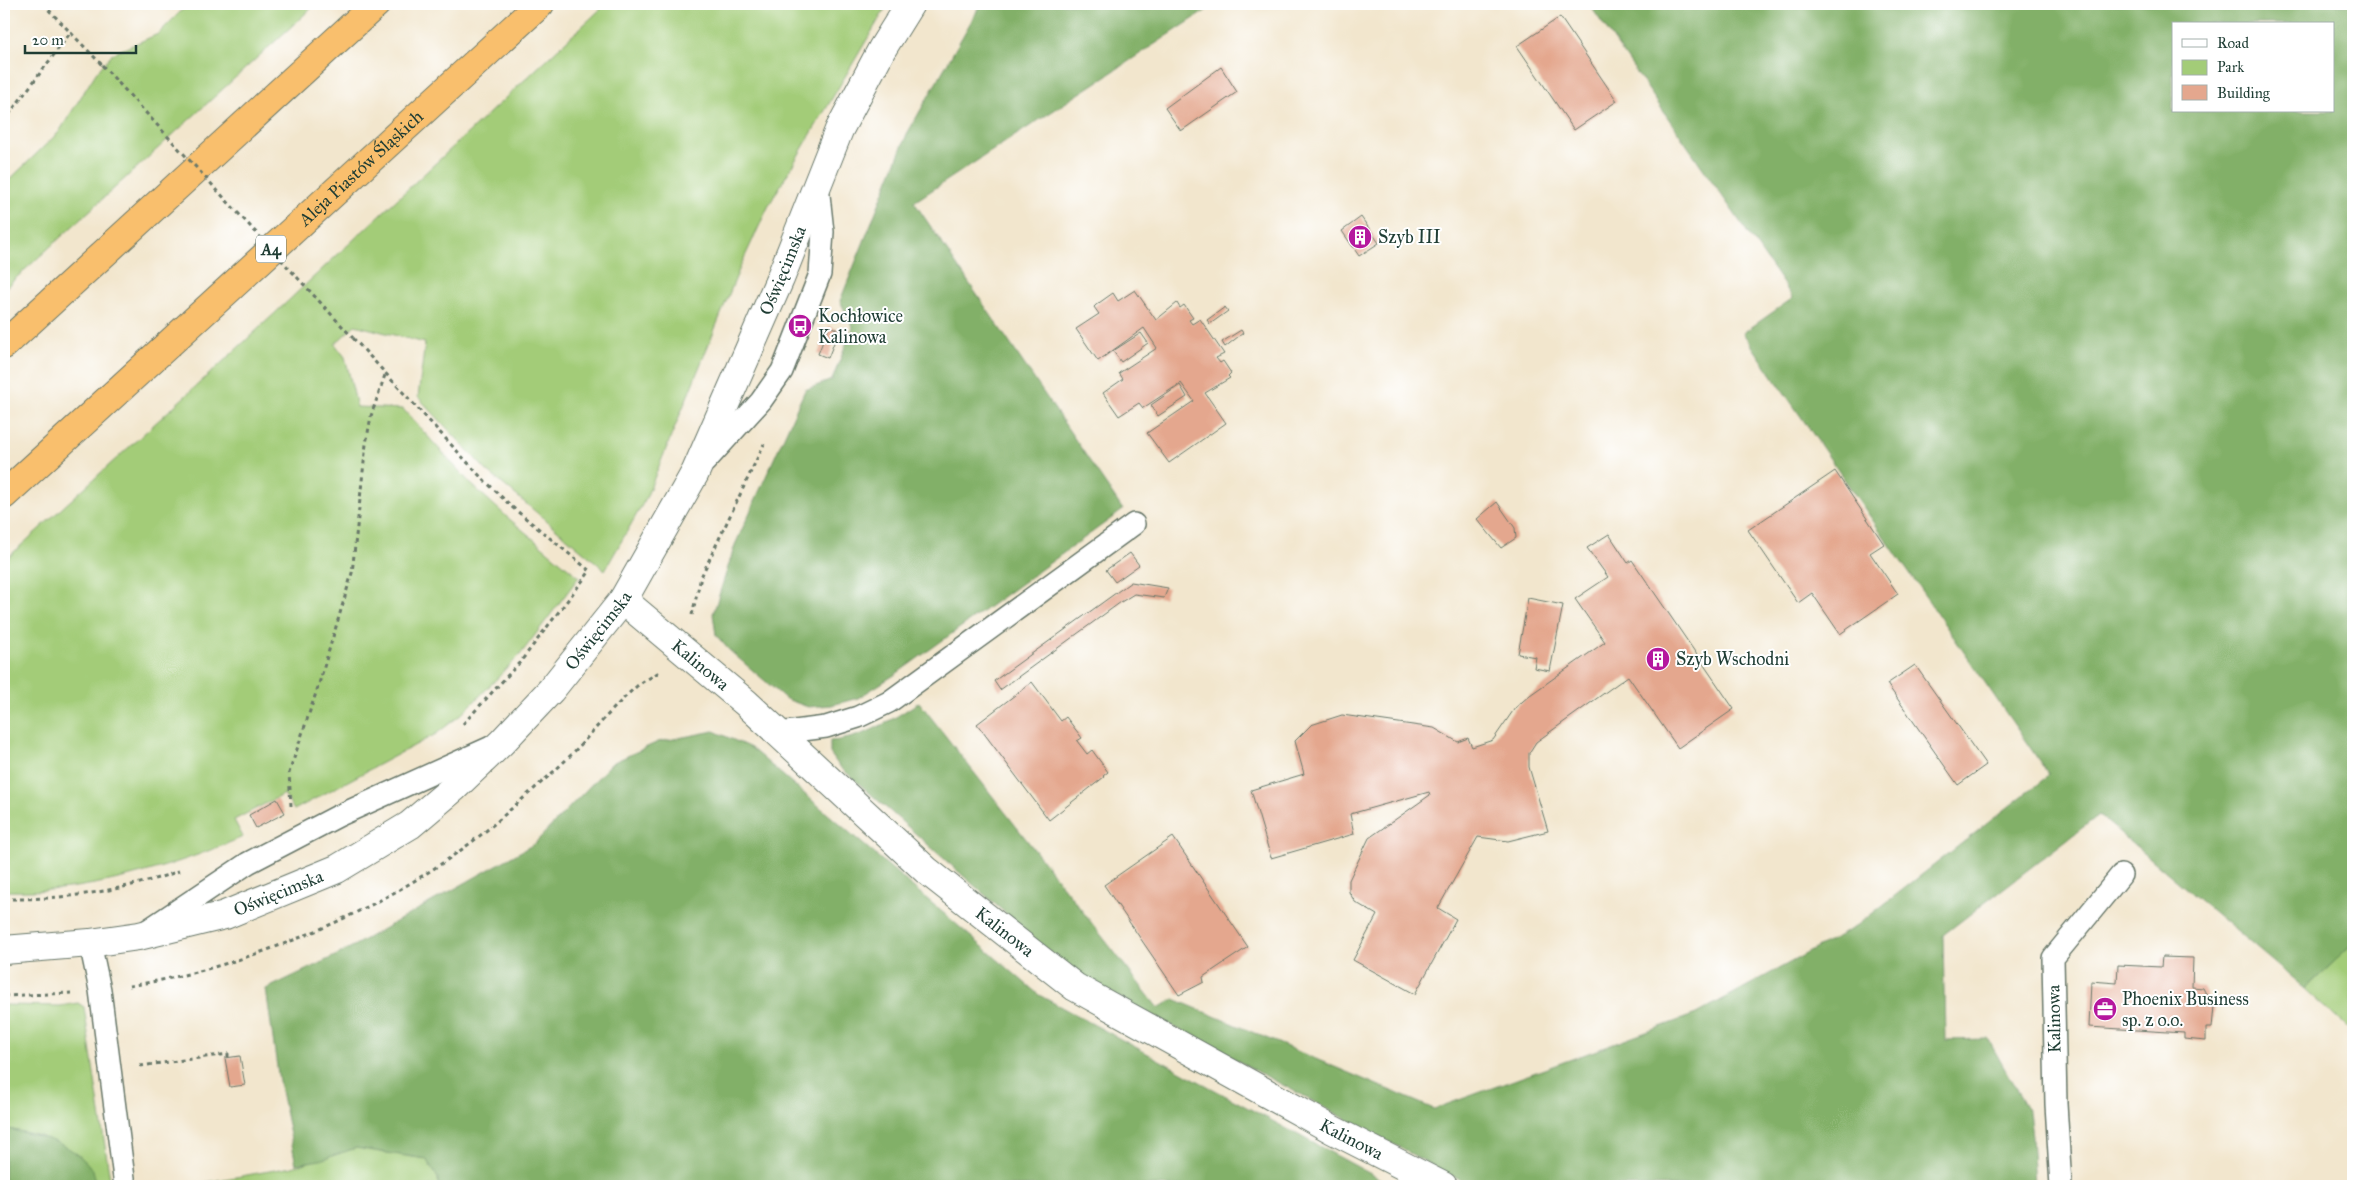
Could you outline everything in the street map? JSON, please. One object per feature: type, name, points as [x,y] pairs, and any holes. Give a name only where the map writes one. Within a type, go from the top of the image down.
[{"type":"highway","points":[[4,345],[376,4]]},
{"type":"highway","name":"Aleja Piastów Śląskich","points":[[4,495],[540,4]]},
{"type":"street","name":"Oświęcimska","points":[[4,950],[90,943],[139,936],[225,915],[337,869],[410,825],[455,787],[552,690],[623,600],[695,473],[737,380],[839,130],[882,48],[910,4]]},
{"type":"street","name":"Kalinowa","points":[[623,600],[746,703],[926,870],[1075,987],[1333,1130],[1442,1186]]},
{"type":"lane","points":[[695,473],[761,401],[782,371],[820,274],[823,232],[818,183]]},
{"type":"lane","points":[[779,733],[826,727],[858,717],[889,702],[1134,524]]},
{"type":"lane","points":[[139,936],[248,863],[338,816],[502,742]]},
{"type":"lane","name":"Kalinowa","points":[[2061,1186],[2056,1104],[2053,958],[2121,875]]},
{"type":"lane","points":[[90,943],[100,990],[125,1186]]},
{"type":"path","points":[[43,4],[102,65],[385,375],[500,495],[590,571],[521,662],[458,731]]},
{"type":"path","points":[[4,121],[71,32]]},
{"type":"path","points":[[290,813],[289,773],[318,687],[352,574],[366,444],[371,416],[385,375]]},
{"type":"path","points":[[594,730],[638,685],[658,672],[678,646],[690,623],[701,577],[767,438]]},
{"type":"path","points":[[4,899],[31,899],[116,890],[186,868]]},
{"type":"path","points":[[132,1066],[228,1054],[228,1058]]},
{"type":"green space","points":[[188,4],[316,4],[4,289],[4,185],[59,132],[96,73],[112,54],[158,34]]},
{"type":"green space","points":[[606,4],[888,4],[769,205],[741,265],[646,498],[605,570],[486,470],[418,397],[425,343],[355,325],[335,344],[345,357],[357,407],[403,409],[470,483],[507,517],[579,577],[520,655],[462,714],[436,734],[294,810],[284,794],[234,820],[243,837],[214,849],[156,869],[96,884],[35,891],[4,891],[4,561],[228,357]]},
{"type":"green space","points":[[981,4],[1216,4],[914,202],[1123,510],[896,674],[858,698],[832,705],[808,707],[786,699],[729,650],[716,635],[713,614],[735,545],[805,390],[832,380],[853,327],[840,301],[907,134]]},
{"type":"green space","points":[[1589,4],[2353,4],[2353,944],[2305,989],[2099,815],[1943,935],[1945,1040],[1988,1039],[2029,1112],[2035,1186],[1471,1186],[1072,972],[839,766],[830,753],[830,741],[866,733],[888,722],[919,702],[1158,1008],[1174,999],[1434,1109],[1696,1014],[1855,927],[2049,775],[1743,333],[1793,298]]},
{"type":"green space","points":[[714,731],[751,748],[1039,995],[1393,1186],[439,1186],[438,1178],[426,1159],[356,1148],[320,1160],[296,1164],[279,1081],[266,989],[339,954],[534,844],[612,763],[658,742]]},
{"type":"green space","points":[[2353,944],[2353,1032],[2305,989]]},
{"type":"green space","points":[[78,1003],[84,1007],[111,1186],[96,1186],[92,1169],[41,1136],[4,1128],[4,1005],[60,1006]]},
{"type":"green space","points":[[4,1128],[52,1140],[73,1151],[92,1170],[96,1186],[4,1186]]},
{"type":"green space","points":[[356,1148],[426,1159],[438,1178],[439,1186],[185,1186],[292,1167]]},
{"type":"building","points":[[1560,17],[1617,101],[1574,130],[1517,46]]},
{"type":"building","points":[[1221,67],[1237,92],[1181,131],[1165,108]]},
{"type":"building","name":"Szyb III","points":[[1361,217],[1379,243],[1359,256],[1342,231]]},
{"type":"building","points":[[1135,290],[1156,320],[1177,303],[1180,308],[1184,305],[1193,318],[1189,320],[1192,324],[1200,319],[1224,354],[1216,358],[1220,363],[1223,361],[1231,373],[1228,376],[1230,378],[1205,393],[1226,423],[1169,463],[1147,433],[1194,401],[1181,383],[1143,408],[1139,403],[1119,416],[1103,393],[1123,379],[1119,373],[1157,348],[1144,328],[1098,361],[1076,329],[1099,314],[1094,307],[1113,293],[1118,301]]},
{"type":"building","points":[[1225,307],[1228,311],[1210,324],[1207,320]]},
{"type":"building","points":[[829,326],[839,330],[828,358],[818,354]]},
{"type":"building","points":[[1241,330],[1243,333],[1225,347],[1222,342]]},
{"type":"building","points":[[1141,333],[1148,343],[1121,362],[1113,351]]},
{"type":"building","points":[[1180,385],[1187,397],[1158,416],[1151,405]]},
{"type":"building","points":[[1835,471],[1884,544],[1870,553],[1898,594],[1840,634],[1812,593],[1798,603],[1748,530]]},
{"type":"building","points":[[1497,502],[1515,528],[1516,538],[1501,548],[1477,519]]},
{"type":"building","points":[[1609,534],[1628,563],[1632,560],[1734,709],[1678,748],[1628,676],[1536,742],[1529,753],[1529,767],[1548,831],[1508,841],[1478,837],[1438,908],[1456,919],[1415,994],[1353,960],[1377,915],[1355,902],[1349,892],[1349,880],[1369,838],[1430,795],[1429,792],[1350,814],[1354,834],[1271,858],[1251,790],[1304,774],[1295,741],[1311,725],[1342,715],[1434,728],[1458,742],[1468,738],[1472,747],[1493,740],[1515,708],[1530,695],[1605,642],[1575,599],[1608,577],[1587,548]]},
{"type":"building","points":[[1130,553],[1139,565],[1115,582],[1106,570]]},
{"type":"building","points":[[1131,582],[1168,588],[1164,598],[1134,594],[1000,690],[994,681]]},
{"type":"building","points":[[1528,598],[1563,605],[1550,671],[1534,668],[1536,657],[1518,654]]},
{"type":"building","points":[[1915,665],[1986,765],[1958,785],[1887,684]]},
{"type":"building","points":[[1032,682],[1061,721],[1066,717],[1082,738],[1077,741],[1087,754],[1092,750],[1108,772],[1049,820],[977,724]]},
{"type":"building","points":[[277,799],[285,813],[256,828],[249,815]]},
{"type":"building","points":[[1173,837],[1248,947],[1203,977],[1204,982],[1179,995],[1104,885]]},
{"type":"building","points":[[2162,957],[2193,958],[2192,987],[2203,988],[2207,996],[2207,1006],[2214,1006],[2212,1028],[2206,1028],[2206,1041],[2184,1039],[2184,1033],[2089,1027],[2091,981],[2117,983],[2118,965],[2161,967]]},
{"type":"building","points":[[240,1056],[245,1085],[230,1087],[225,1058]]},
{"type":"place","name":"Szyb III","points":[[1360,237]]},
{"type":"place","name":"Kochłowice Kalinowa","points":[[800,326]]},
{"type":"place","name":"Szyb Wschodni","points":[[1658,659]]},
{"type":"place","name":"Phoenix Business sp. z o.o.","points":[[2105,1009]]}]
